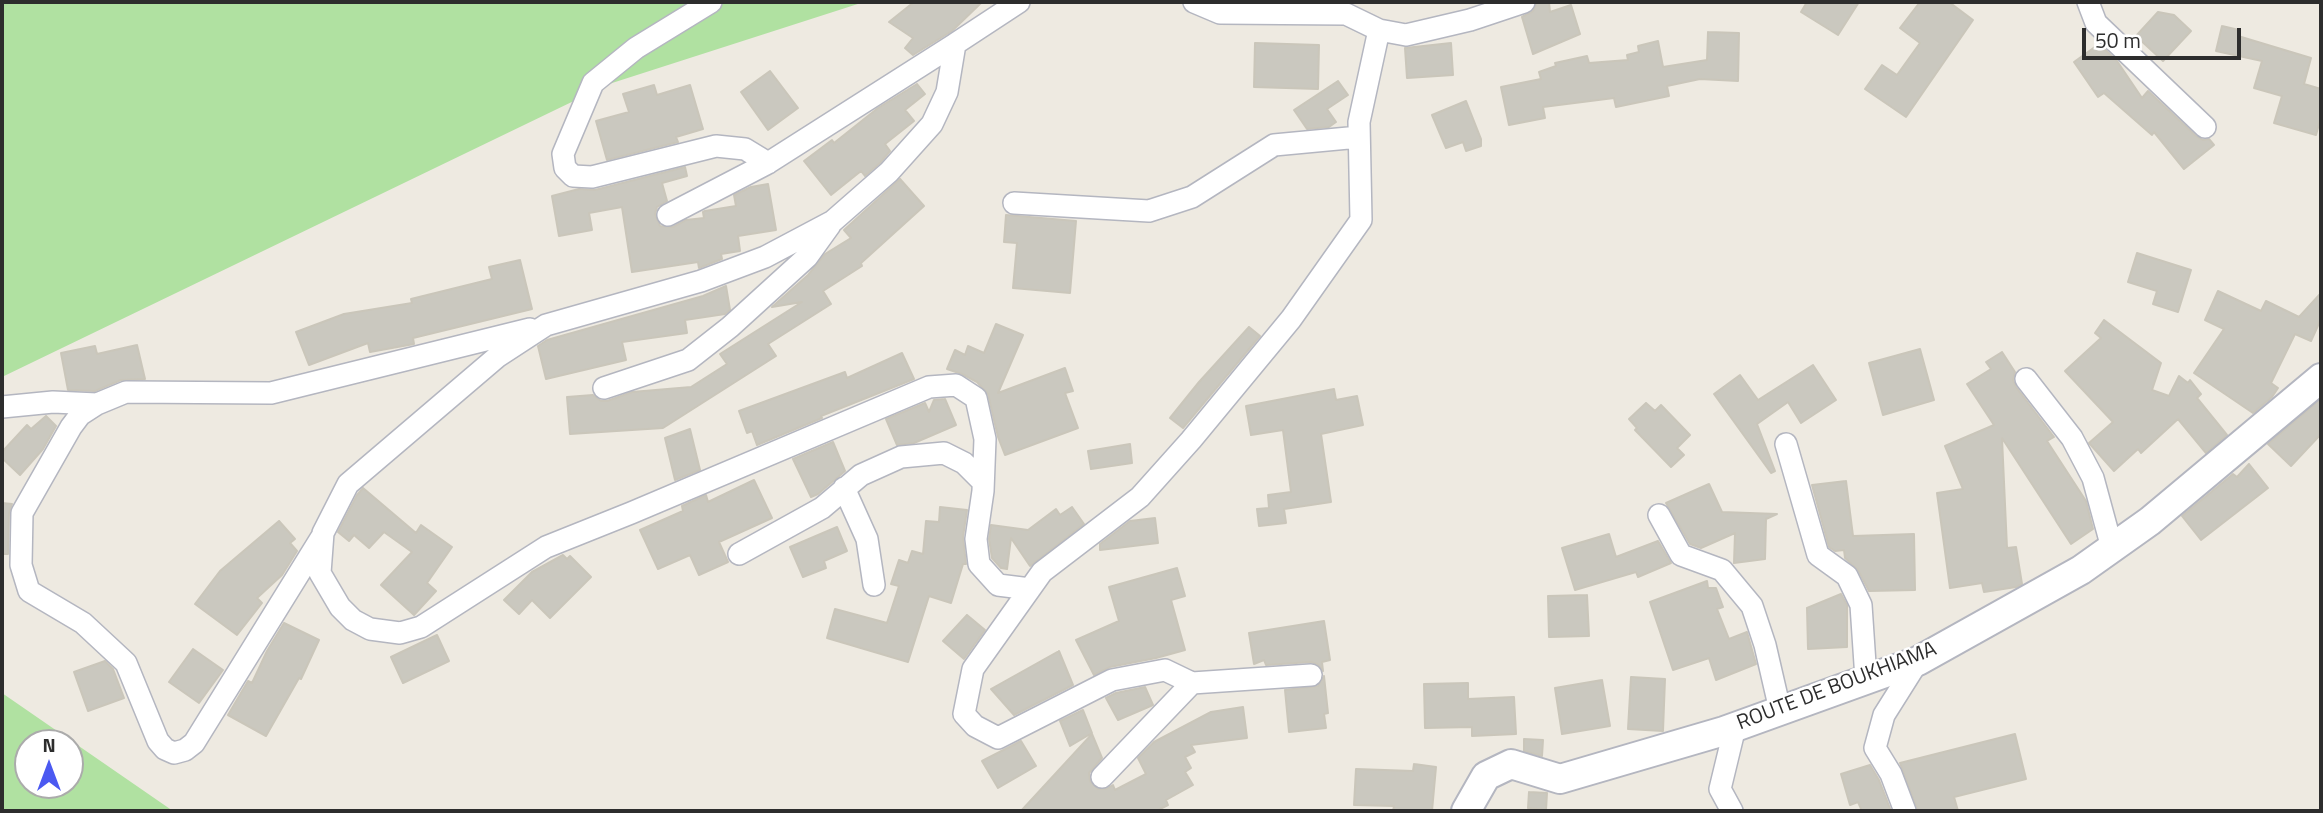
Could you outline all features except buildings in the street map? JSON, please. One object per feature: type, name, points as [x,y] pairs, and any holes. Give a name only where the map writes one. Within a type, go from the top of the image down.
[{"type":"street","points":[[711,2],[636,48],[593,83],[563,154],[565,168],[573,176],[592,177],[716,146],[745,149],[768,163]]},
{"type":"street","points":[[668,215],[768,163],[1019,2]]},
{"type":"street","points":[[1194,2],[1220,13],[1346,14],[1378,30],[1406,35],[1470,20],[1524,2]]},
{"type":"street","points":[[2088,2],[2096,23],[2205,127]]},
{"type":"street","points":[[1311,675],[1192,683],[1165,670],[1112,680],[998,738],[975,726],[964,714],[973,669],[1042,572],[1140,498],[1290,319],[1361,219],[1359,122],[1378,30]]},
{"type":"street","points":[[546,325],[497,357],[348,484],[323,533],[194,743],[185,750],[174,753],[165,749],[158,741],[126,663],[83,623],[29,591],[21,565],[22,513],[71,427],[80,415],[97,404],[125,392],[271,393],[546,325],[701,281],[765,257],[833,220],[889,172],[932,124],[947,92],[955,44]]},
{"type":"street","points":[[1014,203],[1149,211],[1192,197],[1274,145],[1359,137]]},
{"type":"street","points":[[604,388],[688,360],[730,327],[807,257],[833,220]]},
{"type":"street","name":"ROUTE DE BOUKHIAMA","points":[[1466,811],[1486,776],[1511,764],[1560,779],[1735,727],[1918,661],[2081,570],[2150,522],[2321,378]]},
{"type":"street","points":[[2026,379],[2072,438],[2093,478],[2112,548]]},
{"type":"street","points":[[323,533],[320,573],[340,607],[354,620],[370,629],[400,633],[421,627],[546,547],[929,387],[956,385],[976,398],[985,439],[976,539],[979,564],[998,585],[1030,589]]},
{"type":"street","points":[[2,407],[53,402],[97,404]]},
{"type":"street","points":[[1786,444],[1818,555],[1847,576],[1861,605],[1866,679]]},
{"type":"street","points":[[739,554],[822,508],[861,475],[901,457],[944,453],[964,463],[983,482]]},
{"type":"street","points":[[844,488],[867,539],[874,585]]},
{"type":"street","points":[[1659,515],[1681,555],[1722,570],[1752,607],[1765,645],[1780,710]]},
{"type":"street","points":[[1905,811],[1891,774],[1875,748],[1884,715],[1918,661]]},
{"type":"street","points":[[1102,777],[1192,683]]},
{"type":"street","points":[[1732,811],[1720,789],[1735,727]]},
{"type":"green space","points":[[2,2],[864,2],[609,84],[2,377]]},
{"type":"green space","points":[[2,693],[54,729],[14,729],[14,799],[84,799],[84,750],[173,811],[2,811]]}]
